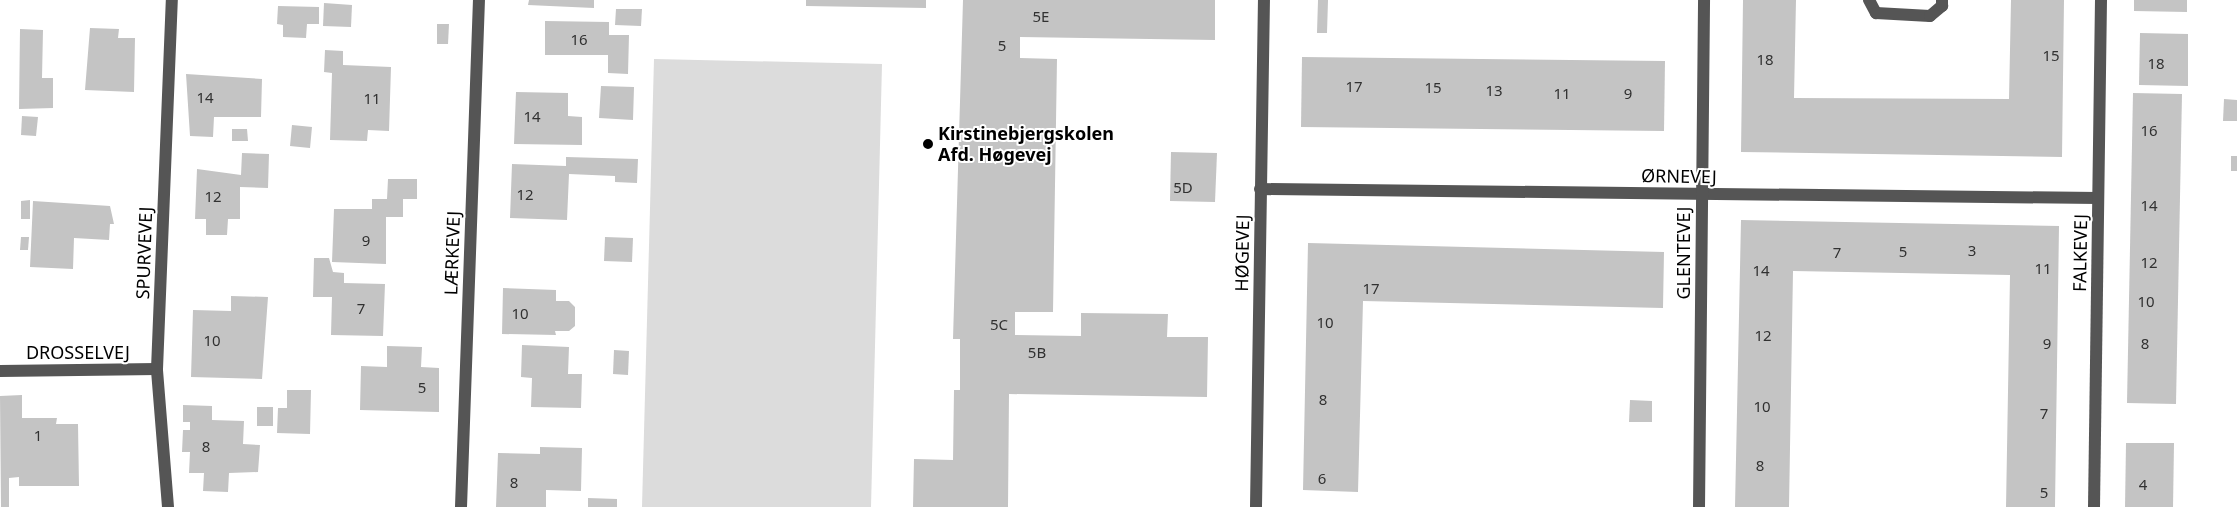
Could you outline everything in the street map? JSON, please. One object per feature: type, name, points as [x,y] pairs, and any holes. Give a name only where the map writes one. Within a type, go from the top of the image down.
[{"type":"street","name":"SPURVEVEJ","points":[[168,507],[157,369],[172,0]]},
{"type":"street","name":"LÆRKEVEJ","points":[[461,507],[478,0]]},
{"type":"street","name":"HØGEVEJ","points":[[1256,507],[1264,0]]},
{"type":"street","name":"GLENTEVEJ","points":[[1699,507],[1704,0]]},
{"type":"street","points":[[1869,0],[1876,13],[1930,16],[1942,6],[1942,0]]},
{"type":"street","name":"FALKEVEJ","points":[[2094,507],[2101,0]]},
{"type":"street","name":"ØRNEVEJ","points":[[1260,189],[2098,198]]},
{"type":"street","name":"DROSSELVEJ","points":[[0,370],[157,369]]},
{"type":"shaded area","points":[[654,59],[882,64],[871,507],[642,507]]},
{"type":"building","points":[[529,0],[594,0],[594,8],[528,5]]},
{"type":"building","points":[[806,0],[926,0],[926,8],[806,6]]},
{"type":"building","points":[[963,0],[1215,0],[1215,40],[1020,37],[1020,58],[1057,59],[1053,312],[1015,312],[1015,335],[1081,336],[1081,313],[1168,314],[1167,337],[1208,337],[1207,397],[1009,394],[1008,507],[913,507],[914,459],[953,460],[954,390],[960,390],[960,339],[953,339]]},
{"type":"building","points":[[1318,0],[1328,0],[1327,33],[1317,33]]},
{"type":"building","points":[[1743,0],[1796,0],[1794,98],[2009,99],[2011,0],[2064,0],[2062,157],[1741,152]]},
{"type":"building","points":[[2134,0],[2187,0],[2187,12],[2134,11]]},
{"type":"building","points":[[324,3],[352,5],[351,27],[323,26]]},
{"type":"building","points":[[278,6],[319,7],[319,24],[307,24],[306,38],[283,37],[283,25],[277,24]]},
{"type":"building","points":[[616,9],[642,9],[641,26],[615,25]]},
{"type":"building","points":[[545,21],[609,22],[609,35],[629,35],[628,74],[608,73],[608,55],[545,55]]},
{"type":"building","points":[[437,24],[449,24],[448,44],[437,44]]},
{"type":"building","points":[[90,28],[119,29],[118,38],[135,38],[134,92],[85,90]]},
{"type":"building","points":[[20,29],[43,30],[42,78],[53,78],[53,108],[19,109]]},
{"type":"building","points":[[2140,33],[2188,34],[2188,86],[2139,85]]},
{"type":"building","points":[[325,50],[343,51],[343,65],[391,67],[389,131],[368,130],[367,141],[330,140],[332,73],[324,72]]},
{"type":"building","points":[[1302,57],[1665,61],[1664,131],[1301,127]]},
{"type":"building","points":[[186,74],[262,79],[261,117],[214,117],[213,137],[190,136]]},
{"type":"building","points":[[601,86],[634,87],[633,120],[599,118]]},
{"type":"building","points":[[516,92],[568,93],[568,116],[582,117],[582,145],[514,144]]},
{"type":"building","points":[[2133,93],[2182,94],[2176,404],[2127,403]]},
{"type":"building","points":[[2224,99],[2237,100],[2237,121],[2223,121]]},
{"type":"building","points":[[22,116],[38,117],[36,136],[21,135]]},
{"type":"building","points":[[292,125],[312,127],[310,148],[290,146]]},
{"type":"building","points":[[232,129],[247,129],[248,141],[232,141]]},
{"type":"building","points":[[1171,152],[1217,153],[1215,202],[1170,201]]},
{"type":"building","points":[[242,153],[269,154],[268,188],[240,187],[240,219],[228,219],[227,235],[206,235],[206,219],[195,219],[197,169],[241,175]]},
{"type":"building","points":[[2231,156],[2237,156],[2237,171],[2231,171]]},
{"type":"building","points":[[566,157],[638,159],[637,183],[615,182],[615,176],[569,174],[567,220],[510,218],[512,164],[566,166]]},
{"type":"building","points":[[388,179],[417,179],[417,199],[403,199],[403,217],[386,217],[386,264],[332,262],[334,209],[372,209],[372,199],[387,199]]},
{"type":"building","points":[[30,200],[30,219],[21,219],[21,201]]},
{"type":"building","points":[[33,201],[110,206],[114,224],[110,224],[109,240],[74,238],[73,269],[30,267]]},
{"type":"building","points":[[1741,220],[2059,226],[2055,507],[2006,507],[2010,275],[1793,271],[1789,507],[1735,507]]},
{"type":"building","points":[[21,237],[29,237],[28,250],[20,250]]},
{"type":"building","points":[[605,237],[633,238],[632,262],[604,261]]},
{"type":"building","points":[[1308,243],[1664,252],[1663,308],[1363,301],[1358,492],[1303,490]]},
{"type":"building","points":[[314,258],[329,258],[333,272],[344,273],[344,283],[385,284],[383,336],[331,335],[332,297],[313,297]]},
{"type":"building","points":[[503,288],[556,290],[556,301],[569,301],[575,307],[575,326],[569,331],[555,331],[556,335],[502,334]]},
{"type":"building","points":[[231,296],[268,297],[262,379],[191,377],[193,310],[231,311]]},
{"type":"building","points":[[522,345],[569,347],[568,374],[582,374],[581,408],[531,407],[532,378],[521,377]]},
{"type":"building","points":[[387,346],[422,347],[421,367],[439,368],[439,412],[360,410],[361,366],[387,367]]},
{"type":"building","points":[[614,350],[629,351],[628,375],[613,374]]},
{"type":"building","points":[[287,390],[311,390],[310,434],[277,433],[278,408],[287,408]]},
{"type":"building","points":[[22,395],[22,418],[57,418],[56,424],[78,424],[79,486],[19,486],[19,477],[9,478],[9,507],[1,507],[0,396]]},
{"type":"building","points":[[1630,400],[1652,401],[1652,422],[1629,422]]},
{"type":"building","points":[[183,405],[212,406],[212,420],[244,421],[243,444],[260,445],[258,472],[229,473],[228,492],[203,491],[204,473],[189,473],[190,452],[182,452],[183,430],[190,430],[190,422],[183,422]]},
{"type":"building","points":[[257,407],[273,407],[273,426],[257,426]]},
{"type":"building","points":[[2126,443],[2174,443],[2173,507],[2125,507]]},
{"type":"building","points":[[540,447],[582,448],[581,491],[546,490],[546,507],[496,507],[498,453],[540,454]]},
{"type":"building","points":[[588,498],[617,499],[617,507],[588,507]]},
{"type":"place","name":"Kirstinebjergskolen Afd. Høgevej","points":[[928,144]]}]
